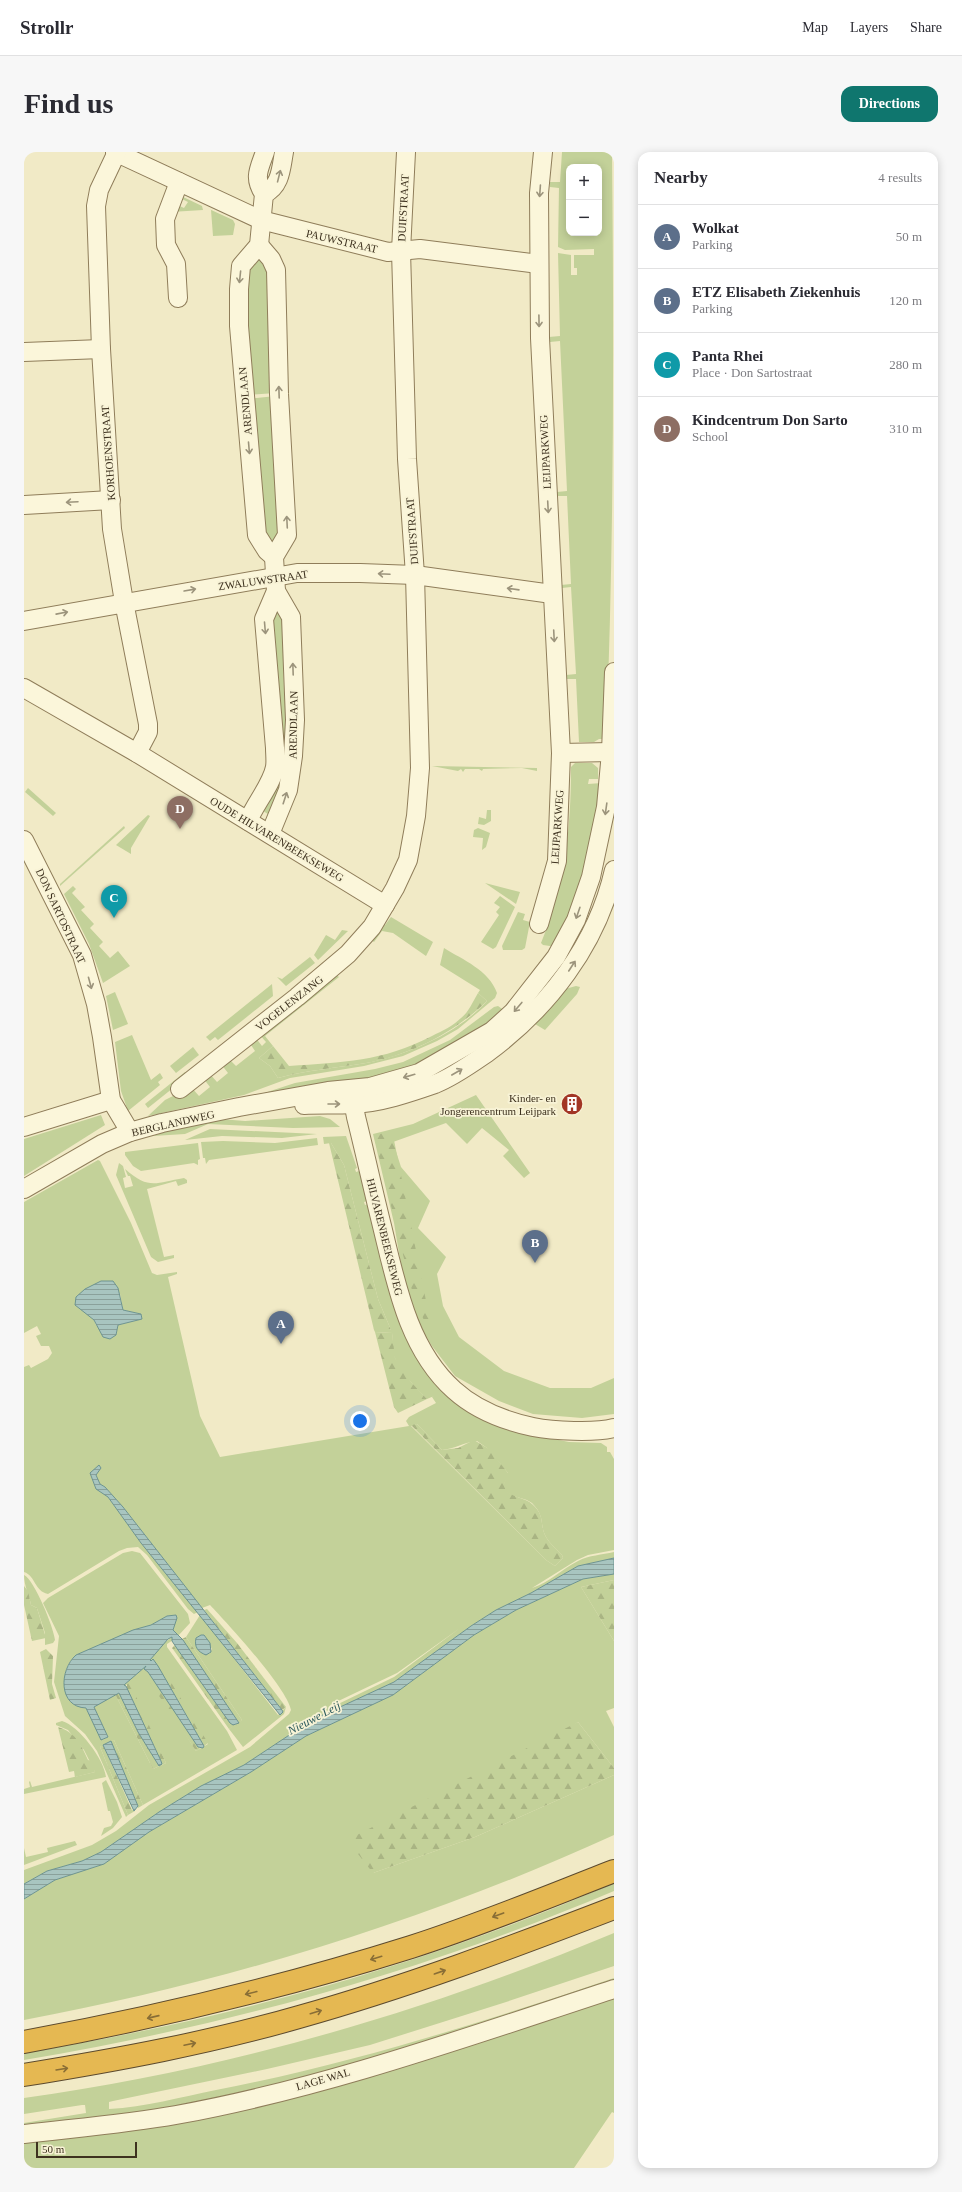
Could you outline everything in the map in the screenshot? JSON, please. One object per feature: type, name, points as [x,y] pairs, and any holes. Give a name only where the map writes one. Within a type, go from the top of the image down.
[{"type":"highway","points":[[535,1901],[614,1857]]},
{"type":"highway","points":[[24,2042],[103,2028],[295,1982],[413,1946],[614,1871]]},
{"type":"highway","points":[[24,2076],[111,2061],[298,2018],[395,1988],[513,1947],[614,1908]]},
{"type":"street","name":"PAUWSTRAAT","points":[[116,152],[262,220],[388,252],[420,249],[539,264]]},
{"type":"street","name":"KORHOENSTRAAT","points":[[116,152],[99,190],[96,206],[101,349],[112,529],[124,602],[148,724],[148,732],[136,753]]},
{"type":"street","points":[[265,152],[257,175],[258,186],[264,194],[259,244],[271,259],[276,270],[279,394],[287,535],[274,557]]},
{"type":"street","points":[[264,194],[272,190],[278,182],[284,152]]},
{"type":"street","name":"DUIFSTRAAT","points":[[385,905],[408,860],[417,809],[420,768],[415,576],[407,459],[401,251],[406,152]]},
{"type":"street","name":"LEIJPARKWEG","points":[[540,924],[557,861],[561,753],[540,338],[539,193],[543,152]]},
{"type":"street","points":[[178,298],[176,264],[166,245],[165,219],[179,182]]},
{"type":"street","name":"ARENDLAAN","points":[[259,244],[241,266],[239,289],[239,326],[257,536],[274,557],[276,584],[291,617],[295,720],[293,756],[288,790],[270,834]]},
{"type":"street","points":[[24,352],[101,349]]},
{"type":"street","points":[[24,505],[111,500]]},
{"type":"street","name":"ZWALUWSTRAAT","points":[[24,621],[124,602],[276,584],[297,573],[360,573],[415,576],[552,594]]},
{"type":"street","name":"ARENDLAAN","points":[[248,821],[255,805],[270,779],[275,766],[264,619],[276,584]]},
{"type":"street","points":[[354,1104],[419,1073],[465,1048],[492,1030],[513,1012],[531,991],[556,957],[576,920],[591,876],[606,807],[611,752],[614,672]]},
{"type":"street","name":"OUDE HILVARENBEEKSEWEG","points":[[24,688],[136,753],[385,905]]},
{"type":"street","points":[[561,753],[611,752]]},
{"type":"street","name":"DON SARTOSTRAAT","points":[[24,840],[29,861],[82,955],[96,1004],[111,1100],[130,1132]]},
{"type":"street","points":[[354,1104],[398,1096],[436,1083],[474,1062],[526,1021],[562,980],[596,926],[614,870]]},
{"type":"street","name":"VOGELENZANG","points":[[180,1088],[331,970],[361,940],[385,905]]},
{"type":"street","points":[[24,1127],[111,1100]]},
{"type":"street","name":"BERGLANDWEG","points":[[24,1189],[102,1144],[130,1132],[162,1123],[239,1107],[354,1104]]},
{"type":"street","name":"HILVARENBEEKSEWEG","points":[[354,1104],[397,1289],[413,1330],[433,1366],[454,1390],[484,1411],[519,1424],[549,1430],[614,1428]]},
{"type":"street","name":"LAGE WAL","points":[[24,2134],[161,2117],[268,2094],[456,2040],[614,1988]]},
{"type":"green space","points":[[562,152],[612,152],[613,446],[609,666],[606,739],[599,739],[594,742],[579,742],[576,679],[566,679],[566,675],[576,674],[571,587],[562,588],[561,585],[571,584],[567,496],[557,496],[557,492],[567,491],[560,341],[550,342],[549,337],[560,336],[558,253],[571,255],[571,275],[577,275],[577,268],[574,268],[574,255],[594,255],[594,249],[565,250],[558,247],[559,188],[550,187],[550,182],[560,182]]},
{"type":"green space","points":[[179,195],[202,206],[203,210],[171,212],[175,204],[184,208],[188,202],[178,197]]},
{"type":"green space","points":[[209,209],[233,220],[235,224],[233,235],[213,236],[211,210]]},
{"type":"green space","points":[[256,255],[266,262],[276,393],[248,395],[244,272]]},
{"type":"green space","points":[[276,396],[283,526],[276,546],[262,536],[248,399]]},
{"type":"green space","points":[[274,610],[282,610],[284,693],[291,736],[273,817],[258,808],[275,780],[268,627]]},
{"type":"green space","points":[[575,763],[592,763],[598,768],[598,779],[589,779],[588,784],[602,783],[597,836],[557,947],[543,945],[541,943],[556,900],[561,878],[568,835],[571,767]]},
{"type":"green space","points":[[432,766],[537,768],[537,771],[522,768],[483,769],[482,771],[479,769],[465,769],[463,772],[461,769],[458,771]]},
{"type":"green space","points":[[28,788],[56,813],[53,816],[25,792]]},
{"type":"green space","points":[[487,810],[491,810],[491,821],[484,825],[478,824],[479,817],[486,819]]},
{"type":"green space","points":[[148,815],[150,816],[131,848],[131,854],[116,845]]},
{"type":"green space","points":[[124,826],[125,828],[60,886],[60,884]]},
{"type":"green space","points":[[478,828],[490,833],[486,847],[482,850],[483,838],[473,837],[474,830]]},
{"type":"green space","points":[[485,883],[520,892],[516,904]]},
{"type":"green space","points":[[73,886],[76,889],[72,893],[85,907],[81,910],[94,924],[90,928],[103,942],[99,946],[110,958],[118,951],[130,966],[103,983],[89,944],[64,894]]},
{"type":"green space","points":[[500,896],[515,907],[496,947],[493,949],[481,942],[499,915],[496,912],[500,907],[494,903]]},
{"type":"green space","points":[[518,912],[525,914],[523,920],[530,922],[525,948],[522,950],[503,950],[502,946]]},
{"type":"green space","points":[[391,917],[433,942],[426,956],[393,933],[382,931],[374,942],[369,938],[380,922],[385,925]]},
{"type":"green space","points":[[342,930],[348,931],[318,960],[314,955],[326,935],[335,940]]},
{"type":"green space","points":[[444,948],[475,966],[488,978],[497,993],[495,998],[458,1029],[437,1041],[403,1056],[364,1066],[290,1078],[244,1095],[148,1116],[165,1100],[191,1087],[199,1096],[210,1087],[203,1078],[209,1073],[217,1082],[228,1073],[221,1064],[228,1058],[236,1066],[255,1051],[249,1042],[255,1037],[262,1046],[266,1042],[259,1034],[334,973],[339,977],[265,1036],[273,1046],[259,1058],[270,1066],[278,1078],[382,1059],[415,1048],[447,1033],[475,1013],[487,1001],[478,993],[480,990],[440,965]]},
{"type":"green space","points":[[310,957],[315,963],[286,986],[277,977],[282,979]]},
{"type":"green space","points":[[272,984],[273,996],[218,1040],[215,1037],[210,1041],[206,1037]]},
{"type":"green space","points":[[576,986],[580,987],[577,994],[545,1030],[535,1024],[565,989]]},
{"type":"green space","points":[[115,992],[128,1024],[113,1030],[106,996]]},
{"type":"green space","points":[[478,993],[487,1001],[461,1023],[416,1048],[383,1059],[278,1078],[270,1066],[259,1058],[273,1046],[289,1066],[345,1062],[379,1056],[396,1051],[414,1045],[432,1036],[464,1016]]},
{"type":"green space","points":[[498,1006],[505,1011],[442,1055],[391,1075],[255,1096],[295,1083],[375,1069],[403,1062],[450,1040],[494,1007]]},
{"type":"green space","points":[[132,1035],[151,1080],[160,1073],[163,1078],[158,1082],[160,1085],[128,1111],[121,1091],[115,1042]]},
{"type":"green space","points":[[193,1047],[199,1055],[176,1073],[170,1066]]},
{"type":"green space","points":[[185,1072],[188,1076],[148,1108],[145,1104]]},
{"type":"green space","points":[[476,1095],[530,1173],[524,1178],[503,1156],[509,1150],[482,1128],[467,1144],[446,1123],[393,1142],[401,1167],[430,1201],[418,1228],[446,1257],[437,1274],[443,1306],[459,1337],[504,1371],[550,1388],[591,1388],[614,1378],[614,1414],[582,1418],[533,1414],[499,1401],[455,1376],[432,1346],[415,1319],[401,1265],[394,1223],[373,1134],[413,1124]]},
{"type":"green space","points":[[101,1115],[105,1125],[24,1176],[24,1139]]},
{"type":"green space","points":[[320,1116],[330,1119],[340,1127],[293,1128],[208,1124],[185,1134],[153,1136],[183,1126],[220,1119],[245,1121]]},
{"type":"green space","points":[[210,1129],[317,1134],[282,1138],[222,1136],[185,1140]]},
{"type":"green space","points":[[392,1130],[434,1341],[421,1314],[411,1287],[374,1136]]},
{"type":"green space","points":[[346,1136],[357,1168],[355,1169],[356,1172],[359,1171],[367,1201],[364,1202],[365,1205],[368,1204],[434,1372],[544,1437],[569,1442],[601,1443],[607,1447],[607,1452],[610,1452],[614,1459],[614,1550],[588,1555],[577,1560],[532,1588],[545,1582],[582,1559],[614,1552],[614,1558],[578,1566],[531,1593],[496,1610],[471,1626],[394,1682],[312,1720],[244,1765],[201,1786],[159,1812],[101,1852],[82,1861],[47,1871],[24,1884],[24,1870],[92,1845],[116,1831],[149,1805],[250,1747],[289,1714],[291,1710],[279,1687],[256,1656],[210,1605],[202,1608],[123,1507],[105,1487],[100,1484],[96,1475],[101,1467],[91,1476],[96,1488],[108,1497],[141,1543],[198,1612],[194,1614],[188,1609],[147,1555],[138,1547],[127,1548],[119,1551],[48,1594],[40,1590],[31,1577],[24,1572],[24,1367],[29,1365],[31,1368],[48,1359],[52,1353],[49,1346],[41,1346],[36,1336],[41,1334],[37,1326],[24,1333],[24,1202],[98,1160],[100,1161],[131,1223],[152,1273],[157,1275],[177,1272],[177,1274],[168,1277],[200,1416],[220,1457],[409,1426],[406,1421],[409,1417],[436,1403],[432,1397],[434,1396],[427,1399],[400,1368],[393,1353],[392,1333],[375,1332],[374,1330],[391,1330],[378,1299],[344,1165],[331,1143],[324,1144],[323,1137]],"holes":[[[101,1281],[120,1294],[123,1310],[141,1314],[142,1319],[118,1325],[116,1335],[96,1325],[85,1311],[75,1305]],[[417,1424],[442,1450],[477,1441],[487,1448],[508,1473],[504,1483],[505,1490],[511,1495],[532,1503],[541,1517],[546,1537],[563,1558],[555,1566],[546,1560],[411,1426]],[[460,1628],[394,1677],[332,1707],[330,1705],[397,1673]]]},
{"type":"green space","points":[[317,1138],[318,1145],[209,1160],[206,1164],[205,1158],[203,1158],[201,1142],[223,1141],[275,1143]]},
{"type":"green space","points":[[198,1143],[200,1159],[198,1160],[198,1165],[194,1163],[141,1171],[133,1166],[125,1155],[125,1152]]},
{"type":"green space","points":[[329,1143],[331,1143],[344,1165],[378,1299],[391,1330],[374,1330]]},
{"type":"green space","points":[[119,1163],[123,1166],[126,1177],[123,1178],[125,1188],[133,1186],[130,1176],[128,1176],[125,1169],[133,1176],[147,1182],[159,1183],[184,1178],[187,1180],[187,1183],[178,1186],[176,1181],[147,1189],[164,1257],[174,1255],[174,1258],[158,1262],[151,1257],[116,1175]]},
{"type":"green space","points":[[375,1332],[392,1333],[395,1358],[411,1382],[427,1399],[398,1413],[394,1407]]},
{"type":"green space","points":[[417,1424],[442,1450],[458,1448],[474,1440],[489,1449],[508,1473],[508,1477],[504,1484],[505,1489],[511,1494],[529,1501],[536,1508],[541,1517],[546,1537],[563,1558],[555,1566],[546,1560],[411,1425]]},
{"type":"green space","points":[[132,1551],[140,1553],[188,1614],[190,1623],[178,1636],[173,1630],[175,1615],[167,1616],[151,1625],[137,1629],[76,1655],[68,1666],[65,1677],[66,1689],[70,1701],[86,1708],[102,1740],[108,1737],[94,1707],[115,1694],[153,1769],[166,1763],[127,1684],[125,1687],[124,1685],[146,1666],[144,1669],[196,1751],[208,1744],[150,1659],[160,1646],[172,1637],[173,1640],[167,1644],[167,1647],[227,1731],[237,1750],[143,1805],[114,1740],[100,1747],[128,1815],[126,1817],[97,1751],[85,1734],[65,1716],[54,1682],[59,1636],[43,1603],[48,1598],[123,1553]]},
{"type":"green space","points":[[614,1574],[614,1580],[581,1587],[614,1641],[614,1708],[606,1711],[614,1727],[614,1768],[578,1722],[373,1873],[475,1837],[614,1775],[614,1835],[471,1895],[325,1946],[175,1987],[100,2005],[24,2020],[24,1899],[55,1880],[104,1864],[149,1832],[251,1772],[306,1736],[393,1695],[474,1635],[516,1610],[583,1579]]},
{"type":"green space","points":[[24,1575],[33,1585],[43,1604],[54,1634],[55,1640],[53,1643],[45,1645],[45,1633],[37,1608],[31,1605]]},
{"type":"green space","points":[[614,1580],[614,1641],[581,1587]]},
{"type":"green space","points":[[24,1586],[28,1591],[31,1605],[37,1608],[46,1638],[32,1641],[24,1605]]},
{"type":"green space","points":[[207,1609],[237,1643],[286,1707],[282,1710],[204,1610]]},
{"type":"green space","points":[[200,1615],[278,1715],[286,1707],[284,1714],[243,1747],[229,1729],[242,1720],[186,1637]],"holes":[[[204,1635],[212,1649],[209,1654],[195,1643],[196,1638]]]},
{"type":"green space","points":[[186,1637],[242,1720],[239,1723],[182,1639]]},
{"type":"green space","points":[[175,1645],[225,1716],[233,1725],[237,1725],[229,1729],[172,1648]]},
{"type":"green space","points":[[46,1649],[53,1656],[52,1684],[56,1698],[50,1700],[40,1652]]},
{"type":"green space","points":[[155,1656],[208,1743],[204,1746],[161,1670],[153,1661]]},
{"type":"green space","points":[[144,1669],[148,1672],[200,1749],[196,1751],[143,1672]]},
{"type":"green space","points":[[130,1683],[166,1763],[153,1769],[115,1694],[120,1694],[138,1732],[159,1766],[161,1761],[127,1689],[127,1684]]},
{"type":"green space","points":[[62,1721],[76,1729],[90,1744],[101,1761],[106,1777],[24,1794],[24,1789],[30,1787],[30,1781],[32,1787],[95,1772],[84,1750],[68,1730],[56,1725],[56,1723]]},
{"type":"green space","points":[[578,1722],[614,1768],[614,1775],[475,1837],[373,1873],[347,1840]]},
{"type":"green space","points":[[58,1727],[69,1732],[77,1739],[88,1760],[92,1761],[95,1772],[75,1777],[74,1771],[69,1772]]},
{"type":"green space","points":[[114,1740],[143,1805],[138,1808],[112,1747],[111,1741]]},
{"type":"green space","points":[[103,1745],[132,1810],[135,1811],[128,1815],[100,1747]]},
{"type":"green space","points":[[106,1780],[117,1802],[122,1817],[113,1828],[101,1836],[104,1828],[111,1826],[113,1822],[110,1811],[108,1811],[102,1783]]},
{"type":"green space","points":[[75,1841],[77,1845],[24,1865],[24,1848],[26,1857],[48,1852],[47,1848]]},
{"type":"green space","points":[[614,1883],[614,1891],[543,1920],[398,1971],[250,2013],[100,2046],[24,2060],[24,2053],[100,2040],[175,2024],[250,2006],[398,1964],[471,1940]]},
{"type":"green space","points":[[614,1933],[614,1966],[370,2045],[267,2069],[113,2101],[109,2102],[109,2109],[163,2101],[267,2080],[317,2068],[417,2041],[614,1978],[614,1984],[478,2029],[233,2098],[24,2130],[24,2123],[86,2113],[85,2105],[82,2105],[24,2114],[24,2098],[175,2072],[324,2035],[398,2013],[471,1988],[543,1962]]},
{"type":"green space","points":[[614,1994],[614,2113],[612,2112],[574,2168],[24,2168],[24,2143],[113,2131]]},
{"type":"water","points":[[101,1281],[113,1281],[118,1288],[123,1310],[141,1314],[142,1319],[118,1325],[116,1335],[110,1339],[103,1337],[94,1320],[75,1305],[76,1297],[85,1289]]},
{"type":"water","points":[[99,1465],[101,1468],[96,1475],[100,1484],[105,1487],[123,1507],[282,1710],[283,1712],[280,1715],[141,1543],[108,1497],[96,1489],[90,1473]]},
{"type":"water","points":[[614,1558],[614,1574],[583,1579],[516,1610],[474,1635],[393,1695],[306,1736],[251,1772],[149,1832],[104,1864],[55,1880],[24,1899],[24,1884],[47,1871],[82,1861],[101,1852],[159,1812],[201,1786],[244,1765],[312,1720],[394,1682],[471,1626],[496,1610],[531,1593],[578,1566]]},
{"type":"water","points":[[176,1615],[177,1618],[173,1630],[183,1640],[239,1723],[233,1725],[230,1723],[178,1650],[172,1641],[172,1637],[168,1639],[150,1660],[151,1661],[153,1659],[158,1666],[204,1746],[203,1748],[198,1747],[148,1672],[144,1669],[146,1666],[124,1685],[126,1686],[161,1761],[162,1764],[159,1766],[138,1732],[119,1693],[94,1707],[108,1737],[101,1740],[86,1708],[77,1706],[70,1701],[66,1695],[64,1678],[66,1669],[76,1655],[133,1630],[151,1625],[167,1616]]},
{"type":"water","points":[[204,1635],[210,1643],[211,1652],[206,1655],[199,1651],[196,1647],[196,1638]]},
{"type":"water","points":[[111,1741],[138,1806],[134,1811],[103,1745]]},
{"type":"place","name":"Kindcentrum Don Sarto","points":[[180,829]]},
{"type":"place","name":"Panta Rhei","points":[[114,918]]},
{"type":"place","name":"Kinder- en Jongerencentrum Leijpark","points":[[572,1104]]},
{"type":"place","name":"ETZ Elisabeth Ziekenhuis","points":[[535,1263]]},
{"type":"place","name":"Wolkat","points":[[281,1344]]},
{"type":"water label","name":"Nieuwe Leij","points":[[314,1718]]}]
